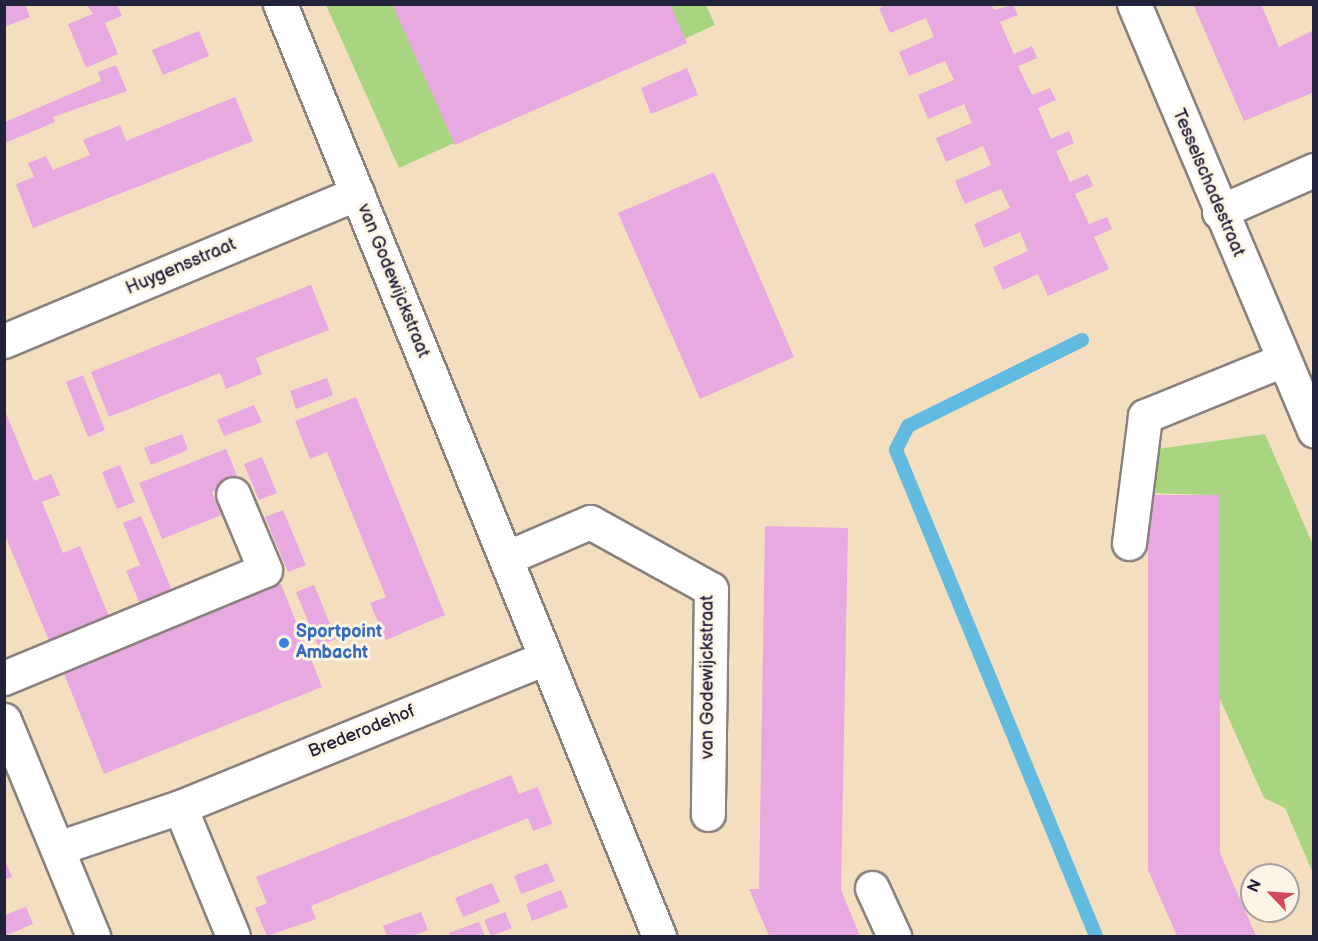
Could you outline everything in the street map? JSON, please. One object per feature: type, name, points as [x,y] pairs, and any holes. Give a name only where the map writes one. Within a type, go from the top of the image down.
[{"type":"street","name":"van Godewijckstraat","points":[[280,4],[659,936]]},
{"type":"street","name":"Tesselschadestraat","points":[[1134,4],[1219,212],[1314,431]]},
{"type":"street","points":[[1219,212],[1314,170]]},
{"type":"street","name":"Huygensstraat","points":[[4,341],[357,193]]},
{"type":"street","points":[[1129,543],[1144,416],[1283,360]]},
{"type":"street","points":[[4,678],[265,570],[233,494]]},
{"type":"street","name":"van Godewijckstraat","points":[[506,558],[590,522],[711,589],[708,814]]},
{"type":"street","name":"Brederodehof","points":[[58,848],[180,807],[545,657]]},
{"type":"street","points":[[8,738],[58,848],[93,936]]},
{"type":"street","points":[[180,807],[233,936]]},
{"type":"street","points":[[872,888],[894,936]]},
{"type":"green space","points":[[326,5],[706,5],[715,25],[399,168]]},
{"type":"green space","points":[[1265,434],[1313,545],[1313,873],[1285,808],[1264,798],[1220,699],[1214,495],[1149,493],[1150,450]]},
{"type":"building","points":[[4,4],[25,4],[30,17],[4,27]]},
{"type":"building","points":[[86,4],[117,4],[122,16],[105,23],[118,54],[86,68],[68,24],[93,14]]},
{"type":"building","points":[[392,4],[670,4],[687,43],[455,145]]},
{"type":"building","points":[[888,4],[991,4],[994,10],[1013,5],[1018,15],[1000,22],[1014,54],[1032,46],[1037,58],[1018,66],[1032,95],[1050,88],[1056,100],[1038,108],[1051,139],[1069,131],[1074,143],[1056,151],[1070,182],[1088,174],[1093,186],[1075,194],[1089,224],[1107,217],[1112,229],[1094,237],[1109,269],[1048,296],[1038,274],[1003,290],[993,267],[1028,251],[1020,232],[984,248],[974,224],[1010,208],[1001,189],[965,204],[955,181],[991,165],[983,146],[946,162],[936,138],[972,123],[964,104],[928,119],[918,95],[954,80],[945,61],[909,76],[899,52],[934,37],[926,18],[890,33],[879,8]]},
{"type":"building","points":[[1193,4],[1261,4],[1279,47],[1314,30],[1314,92],[1244,121]]},
{"type":"building","points":[[199,31],[209,56],[163,75],[152,50]]},
{"type":"building","points":[[116,65],[127,91],[53,117],[55,122],[5,143],[5,122],[101,81],[98,72]]},
{"type":"building","points":[[687,68],[698,95],[651,114],[641,88]]},
{"type":"building","points":[[235,97],[253,141],[33,228],[16,184],[34,177],[28,163],[46,156],[53,170],[90,155],[83,140],[120,125],[126,141]]},
{"type":"building","points":[[714,172],[794,357],[700,399],[618,213]]},
{"type":"building","points":[[311,285],[329,330],[256,358],[262,374],[226,389],[220,373],[109,417],[91,372]]},
{"type":"building","points":[[83,375],[105,430],[88,437],[66,382]]},
{"type":"building","points":[[327,378],[333,395],[296,409],[290,391]]},
{"type":"building","points":[[356,397],[445,615],[386,640],[370,603],[386,597],[327,452],[310,459],[295,421]]},
{"type":"building","points":[[254,405],[262,422],[224,436],[217,420]]},
{"type":"building","points":[[5,411],[34,481],[51,474],[60,495],[42,502],[63,553],[80,546],[110,619],[50,643],[4,533]]},
{"type":"building","points":[[182,434],[188,450],[151,465],[144,448]]},
{"type":"building","points":[[226,449],[239,481],[212,492],[221,515],[162,539],[139,483]]},
{"type":"building","points":[[262,457],[277,493],[259,500],[244,464]]},
{"type":"building","points":[[120,465],[135,502],[117,509],[102,472]]},
{"type":"building","points":[[1148,495],[1220,495],[1220,853],[1240,899],[1240,923],[1250,923],[1256,936],[1177,936],[1148,870]]},
{"type":"building","points":[[283,510],[306,565],[288,572],[265,517]]},
{"type":"building","points":[[141,516],[173,593],[141,606],[126,571],[140,565],[123,523]]},
{"type":"building","points":[[765,526],[848,528],[841,890],[860,936],[769,936],[749,889],[759,889]]},
{"type":"building","points":[[281,584],[322,687],[104,774],[63,671]]},
{"type":"building","points":[[314,585],[336,639],[318,646],[296,592]]},
{"type":"building","points":[[511,775],[519,794],[538,787],[552,824],[533,831],[528,818],[311,906],[316,919],[267,936],[255,908],[267,903],[256,877]]},
{"type":"building","points":[[4,858],[12,877],[4,880]]},
{"type":"building","points":[[547,863],[555,881],[521,894],[514,876]]},
{"type":"building","points":[[492,883],[500,902],[463,917],[455,898]]},
{"type":"building","points":[[561,890],[568,907],[532,921],[526,904]]},
{"type":"building","points":[[26,907],[33,924],[5,936],[5,915]]},
{"type":"building","points":[[421,912],[428,930],[412,936],[387,936],[383,926]]},
{"type":"building","points":[[505,912],[512,928],[491,936],[484,920]]},
{"type":"building","points":[[479,922],[485,936],[450,936],[449,933]]},
{"type":"waterway","points":[[1082,340],[908,426],[896,450],[1096,936]]},
{"type":"place","name":"Sportpoint Ambacht","points":[[284,643]]}]
